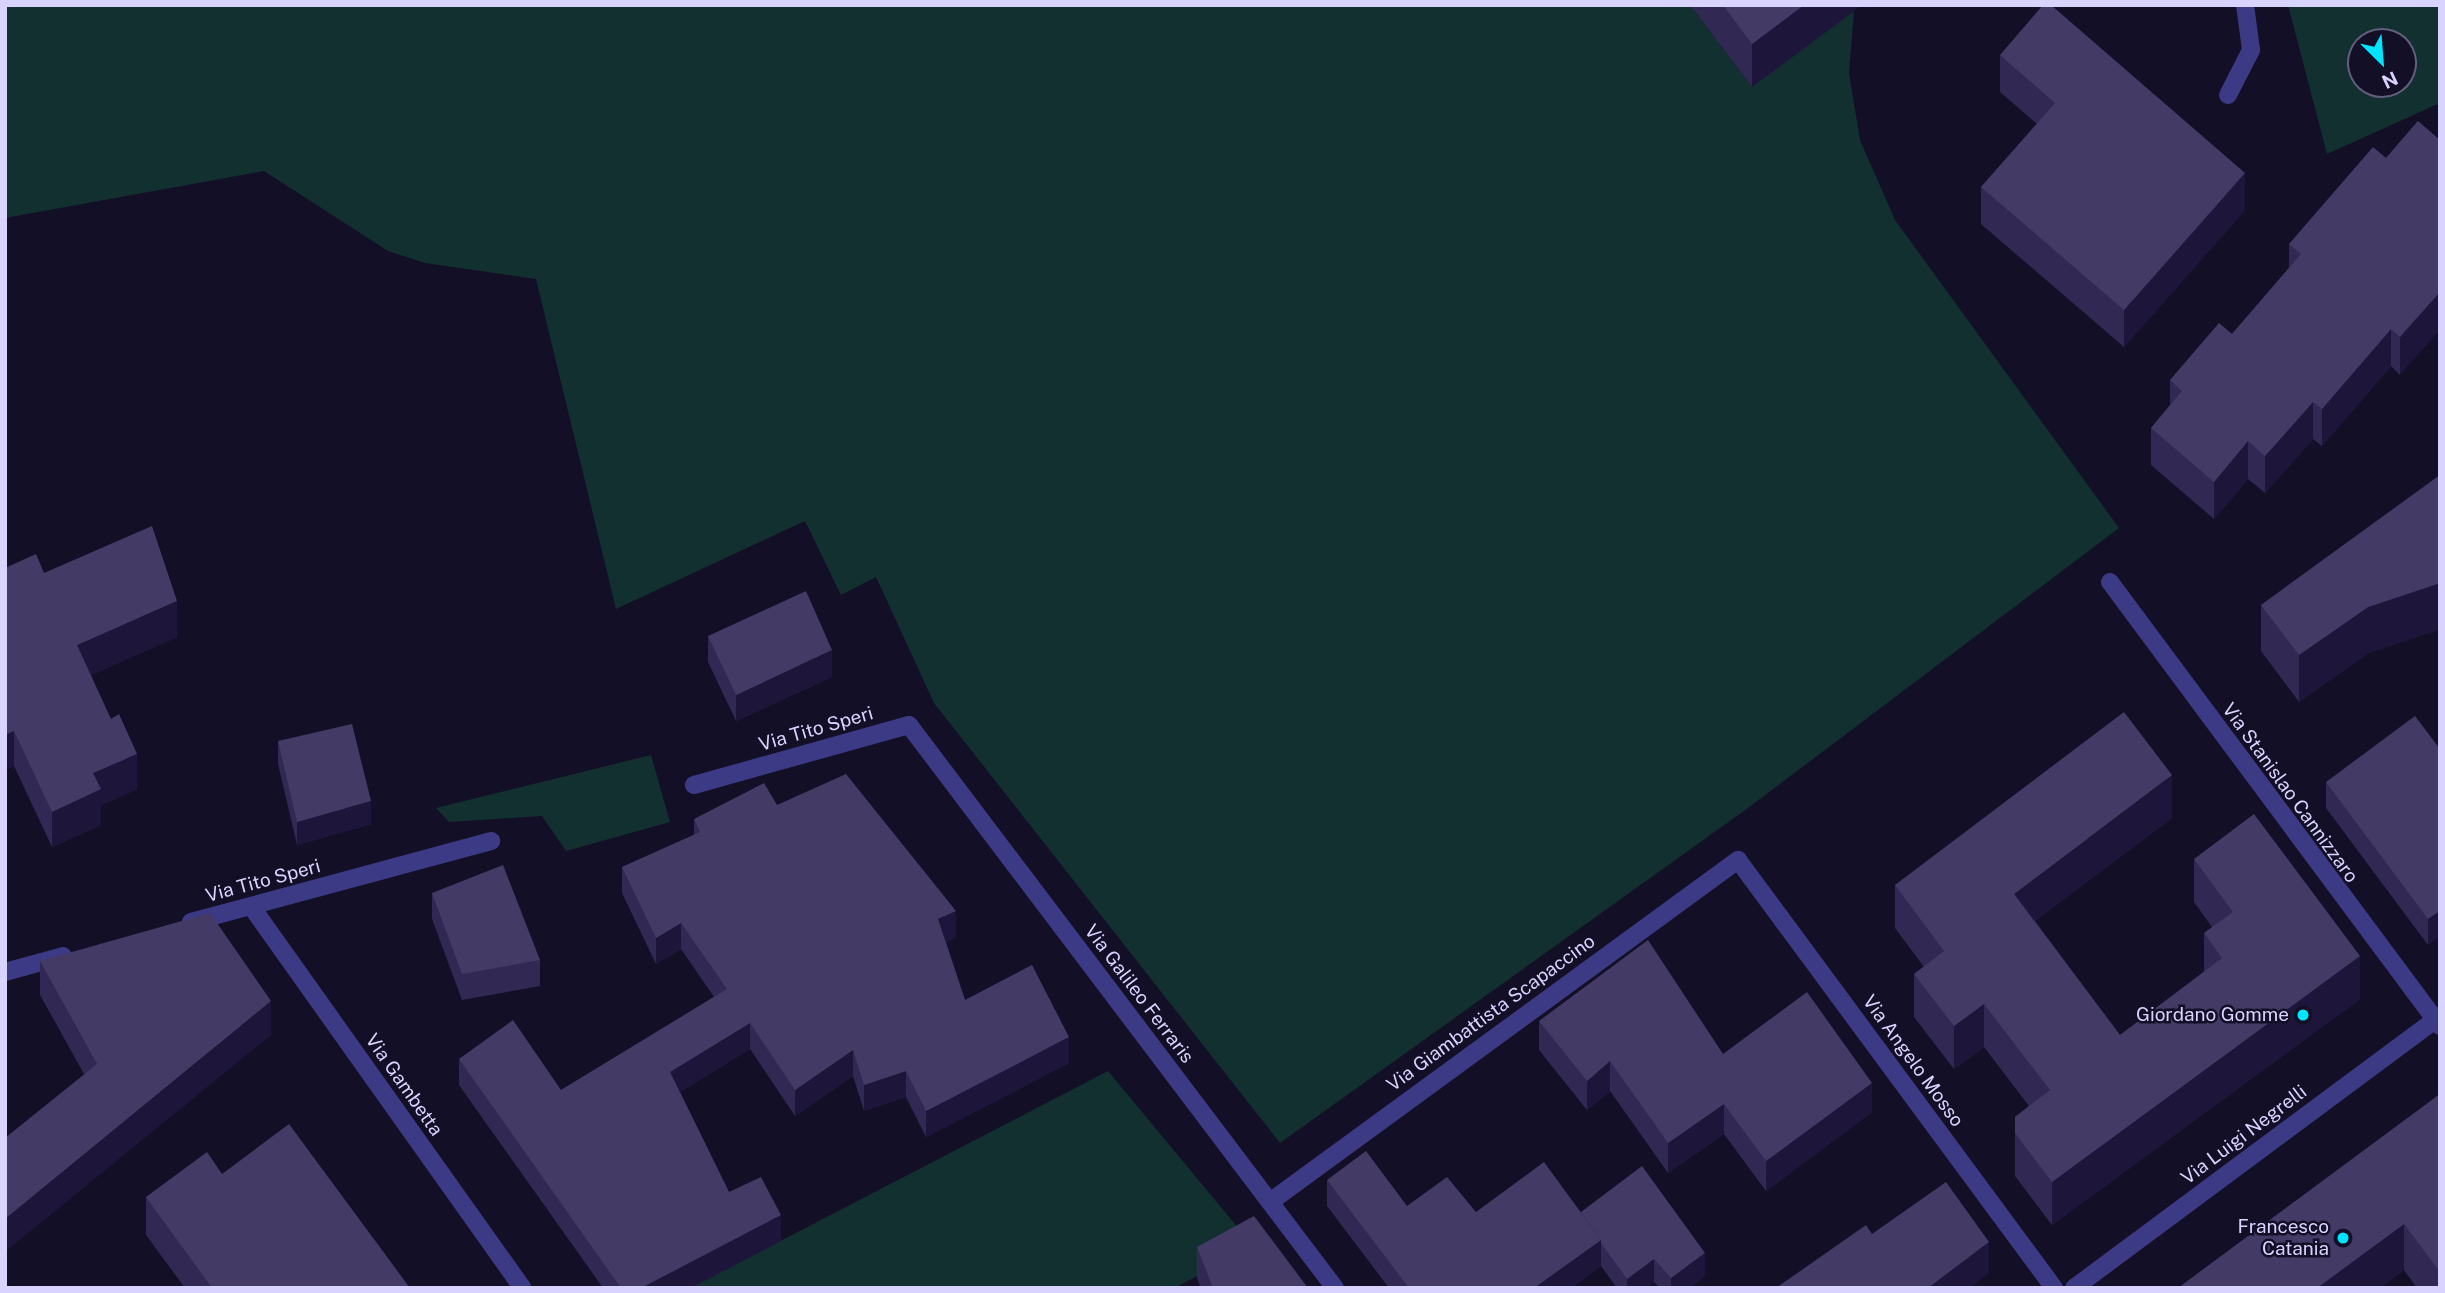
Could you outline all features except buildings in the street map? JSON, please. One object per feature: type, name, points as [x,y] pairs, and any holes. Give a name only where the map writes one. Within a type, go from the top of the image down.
[{"type":"street","points":[[2228,95],[2251,50],[2245,5]]},
{"type":"street","name":"Via Stanislao Cannizzaro","points":[[2110,582],[2438,1021]]},
{"type":"street","name":"Via Tito Speri","points":[[694,785],[909,724]]},
{"type":"street","name":"Via Galileo Ferraris","points":[[909,724],[1335,1288]]},
{"type":"street","name":"Via Tito Speri","points":[[171,927],[491,841]]},
{"type":"street","name":"Via Giambattista Scapaccino","points":[[1270,1202],[1738,860]]},
{"type":"street","name":"Via Angelo Mosso","points":[[1738,860],[2054,1288]]},
{"type":"street","name":"Via Gambetta","points":[[251,906],[522,1288]]},
{"type":"street","points":[[5,972],[78,952]]},
{"type":"street","name":"Via Luigi Negrelli","points":[[2074,1288],[2438,1021]]},
{"type":"green space","points":[[5,5],[1690,5],[1752,87],[1854,11],[1849,73],[1860,140],[1895,220],[2119,528],[1748,808],[1280,1143],[934,703],[876,577],[841,595],[805,521],[616,609],[536,279],[425,263],[388,251],[264,171],[5,218]]},
{"type":"green space","points":[[2288,5],[2440,5],[2440,103],[2327,154]]},
{"type":"green space","points":[[651,755],[670,822],[566,851],[542,816],[449,822],[436,808]]},
{"type":"green space","points":[[1108,1071],[1254,1247],[1174,1288],[690,1288]]},
{"type":"place","name":"Giordano Gomme","points":[[2303,1015]]},
{"type":"place","name":"Francesco Catania","points":[[2343,1238]]}]
